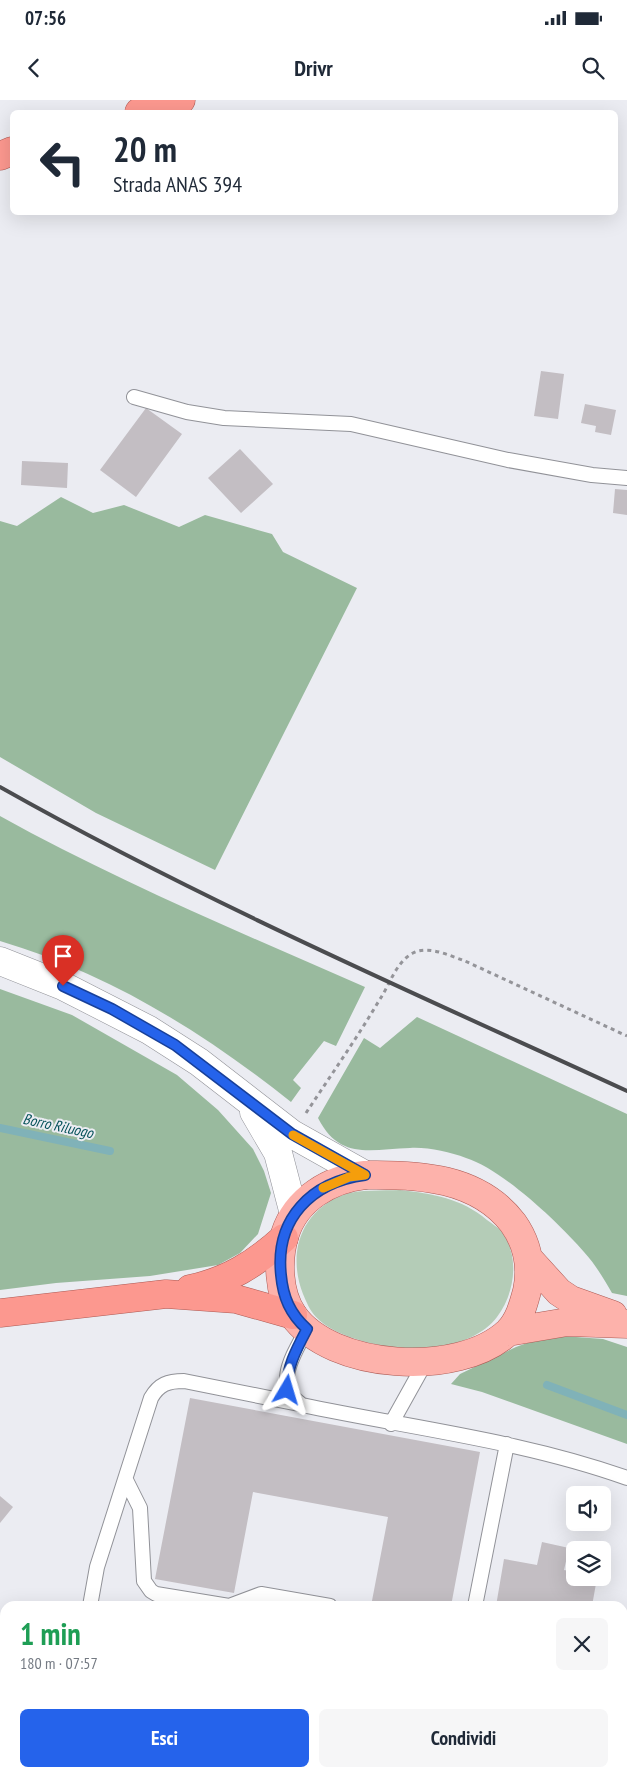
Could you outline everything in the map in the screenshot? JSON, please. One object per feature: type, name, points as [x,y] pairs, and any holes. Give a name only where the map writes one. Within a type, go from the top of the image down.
[{"type":"highway","points":[[146,110],[181,100]]},
{"type":"highway","points":[[0,1313],[166,1294],[218,1282],[237,1274],[255,1263],[289,1226]]},
{"type":"highway","points":[[166,1294],[236,1299],[300,1322]]},
{"type":"main road","points":[[0,961],[63,986],[112,1009],[175,1045],[292,1134],[365,1175]]},
{"type":"main road","points":[[237,1091],[254,1111],[272,1141],[283,1168],[289,1226],[281,1276],[284,1294],[300,1322],[323,1340],[362,1355],[389,1361],[425,1363],[442,1361],[476,1352],[508,1332],[567,1322],[627,1324]]},
{"type":"main road","points":[[289,1226],[306,1201],[327,1185],[349,1177],[365,1175],[417,1176],[444,1181],[473,1190],[493,1202],[512,1221],[522,1237],[529,1259],[528,1287],[522,1308],[508,1332]]},
{"type":"main road","points":[[529,1259],[559,1292],[572,1300],[627,1319]]},
{"type":"lane","points":[[134,397],[187,412],[224,418],[351,424],[508,460],[592,475],[627,478]]},
{"type":"lane","points":[[300,1322],[297,1348],[286,1378],[287,1390],[292,1398],[302,1405]]},
{"type":"lane","points":[[391,1424],[425,1363]]},
{"type":"lane","points":[[91,1601],[97,1567],[151,1398],[156,1390],[167,1382],[184,1381],[391,1424],[507,1444],[601,1469],[627,1478]]},
{"type":"lane","points":[[477,1601],[507,1444]]},
{"type":"lane","points":[[126,1480],[140,1508],[144,1581],[151,1591],[165,1596],[197,1601]]},
{"type":"lane","points":[[242,1601],[261,1594],[301,1601]]},
{"type":"path","points":[[292,1134],[380,999],[397,968],[413,953],[421,950],[442,953],[465,961],[627,1036]]},
{"type":"green space","points":[[61,497],[93,513],[124,505],[179,527],[205,515],[272,534],[283,552],[357,588],[215,870],[96,813],[0,757],[0,521],[17,526]]},
{"type":"green space","points":[[0,816],[89,863],[365,987],[336,1046],[324,1041],[293,1080],[301,1088],[291,1102],[224,1052],[153,1007],[79,970],[40,954],[0,941]]},
{"type":"green space","points":[[0,989],[72,1015],[177,1075],[218,1110],[253,1149],[264,1171],[271,1193],[258,1234],[240,1253],[218,1265],[150,1276],[56,1283],[0,1290]]},
{"type":"green space","points":[[417,1017],[627,1114],[627,1296],[612,1293],[592,1262],[545,1212],[513,1185],[480,1164],[446,1152],[431,1149],[358,1150],[346,1147],[327,1132],[318,1118],[364,1038],[380,1048]]},
{"type":"green space","points":[[400,1190],[435,1195],[457,1202],[477,1213],[499,1229],[508,1242],[513,1264],[513,1275],[508,1297],[492,1323],[462,1341],[438,1348],[408,1349],[373,1344],[356,1339],[326,1326],[314,1315],[303,1294],[298,1279],[298,1249],[301,1235],[317,1211],[329,1202],[350,1193]]},
{"type":"green space","points":[[549,1335],[603,1339],[627,1347],[627,1444],[482,1392],[451,1384],[460,1374],[516,1347]]},
{"type":"building","points":[[541,371],[564,374],[558,419],[534,416]]},
{"type":"building","points":[[585,404],[616,410],[611,435],[595,432],[596,426],[581,423]]},
{"type":"building","points":[[146,408],[182,434],[136,497],[100,470]]},
{"type":"building","points":[[240,449],[273,484],[241,513],[208,478]]},
{"type":"building","points":[[22,461],[68,463],[67,488],[21,485]]},
{"type":"building","points":[[615,489],[627,490],[627,515],[613,513]]},
{"type":"building","points":[[190,1398],[480,1452],[452,1601],[372,1601],[388,1517],[253,1492],[234,1593],[155,1579]]},
{"type":"building","points":[[0,1496],[13,1507],[0,1523]]},
{"type":"building","points":[[542,1542],[566,1547],[564,1570],[566,1570],[566,1586],[596,1586],[593,1601],[497,1601],[504,1559],[537,1565]]},
{"type":"waterway","name":"Borro Riluogo","points":[[0,1128],[110,1151]]},
{"type":"waterway","name":"Borro Riluogo","points":[[547,1385],[627,1415]]},
{"type":"railway","points":[[0,787],[76,829],[232,908],[627,1091]]},
{"type":"slow traffic","points":[[293,1135],[365,1175],[338,1180],[323,1188]]},
{"type":"route","points":[[63,986],[112,1009],[175,1045],[292,1134],[365,1175],[349,1177],[327,1185],[306,1201],[294,1214],[289,1223],[281,1251],[280,1266],[284,1294],[293,1315],[307,1329],[297,1348],[286,1378],[287,1390]]}]
